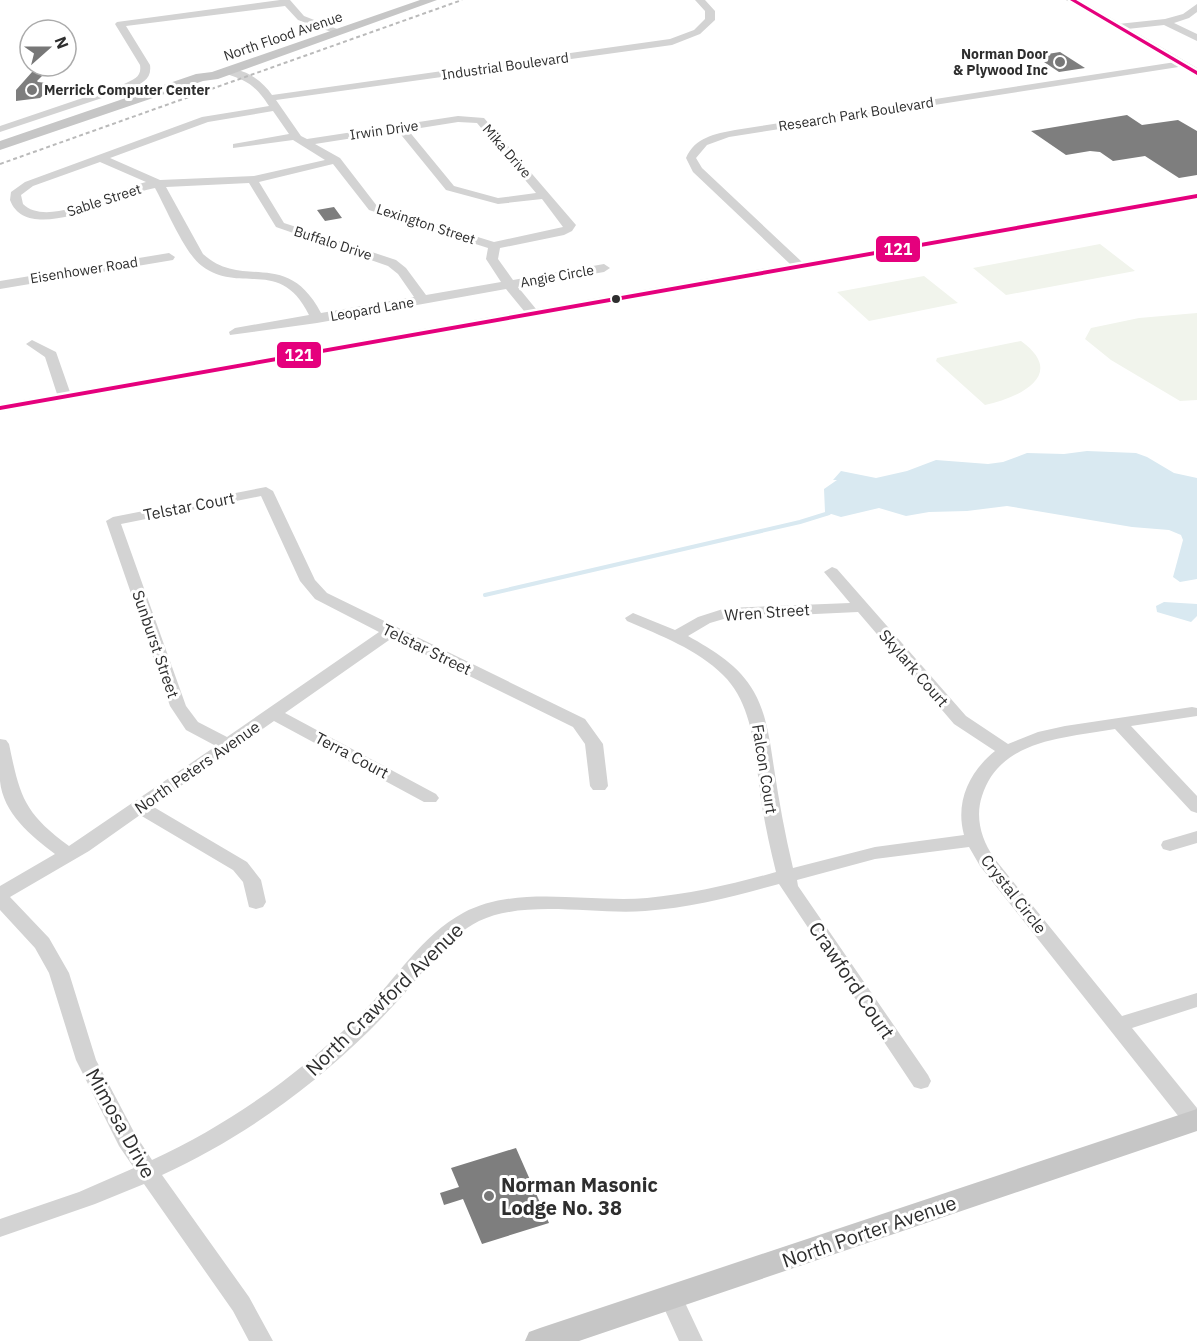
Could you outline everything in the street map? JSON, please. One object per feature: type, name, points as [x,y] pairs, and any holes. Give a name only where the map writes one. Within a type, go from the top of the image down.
[{"type":"main road","name":"North Flood Avenue","points":[[0,146],[201,77],[214,76],[430,0]]},
{"type":"main road","points":[[1072,0],[1197,73]]},
{"type":"main road","name":"North Flood Avenue","points":[[0,152],[208,81],[214,76]]},
{"type":"main road","name":"North Porter Avenue","points":[[540,1341],[1196,1120]]},
{"type":"street","name":"Industrial Boulevard","points":[[272,103],[672,42],[697,32],[710,20],[710,11],[700,0]]},
{"type":"street","points":[[0,129],[128,86],[142,78],[146,71],[145,65],[120,24],[286,2],[302,18],[345,30]]},
{"type":"street","points":[[1120,28],[1165,22],[1186,16],[1197,7]]},
{"type":"street","points":[[1165,22],[1197,38]]},
{"type":"street","name":"Research Park Boulevard","points":[[799,266],[697,170],[692,158],[697,147],[710,140],[734,133],[1182,64]]},
{"type":"street","name":"Lexington Street","points":[[228,71],[258,83],[299,139],[336,160],[374,208],[493,246],[495,250],[493,262],[533,314]]},
{"type":"street","name":"Sable Street","points":[[272,103],[206,119],[24,186],[15,194],[17,206],[34,216],[53,216],[134,189],[159,184],[252,179],[336,160]]},
{"type":"street","name":"Irwin Drive","points":[[237,146],[464,119]]},
{"type":"street","name":"Mika Drive","points":[[464,119],[483,122],[569,222],[568,229],[493,246]]},
{"type":"street","points":[[401,128],[447,186],[498,201],[545,195]]},
{"type":"street","points":[[101,158],[159,184],[198,256],[205,264],[223,271],[266,276],[289,283],[300,291],[317,319]]},
{"type":"street","name":"Buffalo Drive","points":[[252,179],[280,225],[392,263],[402,271],[422,299]]},
{"type":"street","points":[[0,408],[1197,196]]},
{"type":"street","name":"Eisenhower Road","points":[[0,285],[169,257]]},
{"type":"street","name":"Angie Circle","points":[[509,284],[604,268]]},
{"type":"street","name":"Leopard Lane","points":[[235,332],[509,284]]},
{"type":"street","points":[[32,345],[51,355],[65,397]]},
{"type":"street","name":"Telstar Court","points":[[112,521],[266,491]]},
{"type":"street","name":"Telstar Street","points":[[266,491],[311,586],[336,605],[579,723],[594,744],[599,786]]},
{"type":"street","name":"Sunburst Street","points":[[112,521],[178,706],[192,726],[228,745]]},
{"type":"street","name":"Skylark Court","points":[[832,572],[960,720],[1007,752]]},
{"type":"street","name":"Wren Street","points":[[676,636],[704,620],[726,613],[862,607]]},
{"type":"street","name":"Falcon Court","points":[[633,618],[676,636],[706,653],[730,672],[752,704],[760,732],[773,817],[786,876]]},
{"type":"street","name":"North Peters Avenue","points":[[0,896],[69,855],[140,807],[390,632]]},
{"type":"street","name":"Crystal Circle","points":[[1192,712],[1051,733],[1027,741],[1007,752],[987,768],[975,786],[970,810],[971,830],[987,862],[1196,1120]]},
{"type":"street","name":"Terra Court","points":[[273,714],[430,798]]},
{"type":"street","points":[[1119,723],[1133,741],[1197,807]]},
{"type":"street","points":[[0,744],[12,796],[20,814],[40,835],[69,855]]},
{"type":"street","points":[[140,807],[240,866],[252,880],[256,902]]},
{"type":"street","points":[[1170,845],[1197,837]]},
{"type":"street","name":"North Crawford Avenue","points":[[0,1228],[67,1206],[148,1171],[251,1115],[306,1076],[352,1035],[450,931],[470,917],[507,906],[618,906],[671,902],[720,894],[880,852],[975,840]]},
{"type":"street","name":"Crawford Court","points":[[786,876],[789,887],[921,1081]]},
{"type":"street","name":"Mimosa Drive","points":[[0,896],[42,943],[59,972],[86,1060],[127,1140],[241,1304],[261,1341]]},
{"type":"street","points":[[1119,1024],[1197,1000]]},
{"type":"street","points":[[671,1297],[691,1341]]},
{"type":"shaded area","points":[[1100,244],[1135,271],[1006,295],[973,268]]},
{"type":"shaded area","points":[[924,276],[958,303],[869,321],[837,292]]},
{"type":"shaded area","points":[[1197,313],[1197,400],[1180,401],[1111,360],[1085,339],[1091,328],[1139,318]]},
{"type":"shaded area","points":[[1021,341],[1034,353],[1040,364],[1039,374],[1024,391],[998,402],[985,405],[936,361],[937,358]]},
{"type":"shaded area","points":[[1087,451],[1136,453],[1174,473],[1197,478],[1197,579],[1180,582],[1173,577],[1183,540],[1181,535],[1169,530],[1132,527],[1007,506],[906,516],[879,508],[841,517],[825,512],[824,489],[837,480],[833,480],[841,471],[876,478],[907,471],[936,460],[988,464],[1003,462],[1027,453],[1064,454]]},
{"type":"shaded area","points":[[1164,602],[1197,604],[1197,616],[1191,622],[1157,612],[1156,606]]},
{"type":"building","name":"Norman Door & Plywood Inc","points":[[1060,52],[1085,68],[1059,72],[1035,56]]},
{"type":"building","name":"Merrick Computer Center","points":[[27,78],[40,78],[38,82],[55,84],[40,98],[16,101],[16,90]]},
{"type":"building","points":[[1127,115],[1142,125],[1178,120],[1197,131],[1197,175],[1179,178],[1145,156],[1113,161],[1100,152],[1090,151],[1066,155],[1031,131]]},
{"type":"building","points":[[334,207],[342,218],[325,221],[317,210]]},
{"type":"building","name":"Norman Masonic Lodge No. 38","points":[[516,1148],[549,1223],[482,1244],[463,1199],[444,1205],[440,1193],[459,1187],[451,1168]]},
{"type":"waterway","points":[[485,595],[800,522],[829,513],[826,514]]},
{"type":"railway","points":[[0,164],[462,0]]},
{"type":"transit line","name":"121","points":[[1072,0],[1197,73]]},
{"type":"transit line","name":"121","points":[[0,408],[1197,196]]},
{"type":"place","name":"Norman Door & Plywood Inc","points":[[1060,62]]},
{"type":"place","name":"Merrick Computer Center","points":[[32,90]]},
{"type":"place","name":"Norman Masonic Lodge No. 38","points":[[489,1196]]}]
